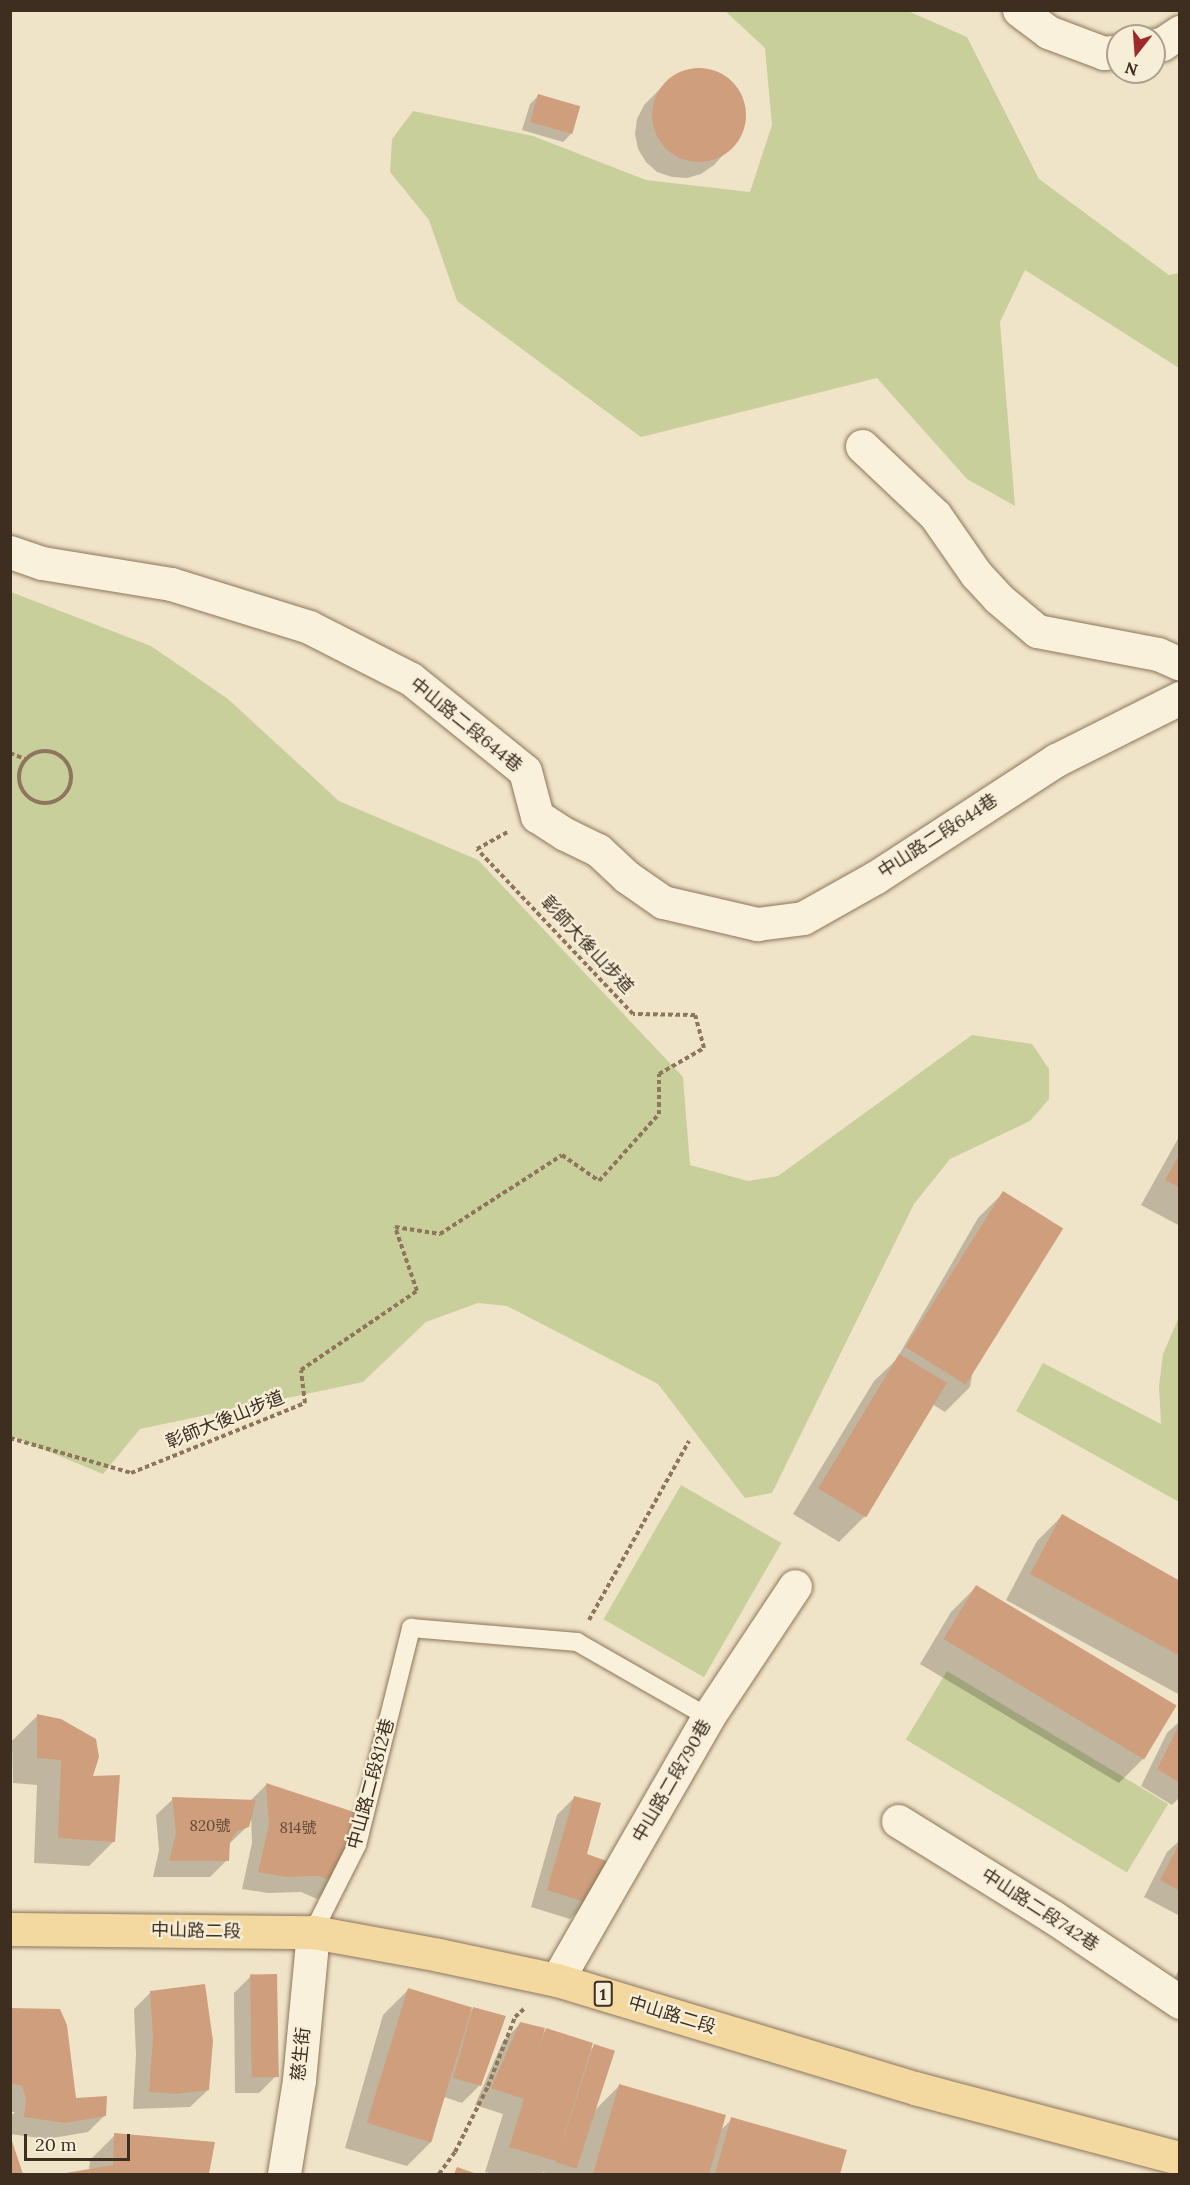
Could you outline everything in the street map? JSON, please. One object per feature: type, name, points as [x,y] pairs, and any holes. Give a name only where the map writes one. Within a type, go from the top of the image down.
[{"type":"main road","name":"中山路二段","points":[[10,1929],[313,1932],[557,1980],[918,2089],[1179,2158]]},
{"type":"street","points":[[1019,10],[1048,32],[1106,53]]},
{"type":"street","points":[[1166,41],[1179,32]]},
{"type":"street","points":[[862,446],[935,515],[976,574],[998,598],[1037,632],[1158,654],[1179,664]]},
{"type":"street","name":"中山路二段644巷","points":[[10,552],[42,563],[171,584],[309,627],[411,679],[525,771],[537,816],[565,834],[598,850],[627,877],[663,902],[757,924],[803,918],[876,877],[1056,760],[1179,698]]},
{"type":"street","name":"中山路二段790巷","points":[[557,1980],[708,1717],[795,1586]]},
{"type":"street","name":"中山路二段742巷","points":[[898,1821],[1053,1917],[1179,2002]]},
{"type":"street","name":"慈生街","points":[[284,2175],[299,2080],[313,1932]]},
{"type":"lane","name":"中山路二段812巷","points":[[313,1932],[357,1845],[411,1628],[577,1642]]},
{"type":"lane","points":[[577,1642],[708,1717]]},
{"type":"path","points":[[40,750],[58,753],[70,766],[72,775],[67,792],[53,802],[36,802],[29,798],[23,791],[18,775],[25,759],[40,750]]},
{"type":"path","points":[[10,753],[25,759]]},
{"type":"path","name":"彰師大後山步道","points":[[10,1438],[131,1473],[306,1403],[301,1370],[417,1291],[395,1227],[440,1234],[562,1155],[599,1181],[659,1114],[659,1074],[704,1048],[695,1016],[633,1014],[477,849],[537,816]]},
{"type":"path","points":[[577,1642],[689,1441]]},
{"type":"path","points":[[439,2175],[455,2152],[488,2086],[515,2017],[557,1980]]},
{"type":"green space","points":[[725,11],[908,11],[967,37],[1039,179],[1169,275],[1179,273],[1179,368],[1025,270],[1000,322],[1015,506],[967,479],[877,378],[641,437],[457,301],[429,220],[390,172],[392,139],[413,111],[533,136],[646,180],[750,192],[772,125],[765,48]]},
{"type":"green space","points":[[11,592],[151,646],[228,699],[339,801],[478,860],[683,1077],[690,1165],[748,1181],[778,1176],[972,1035],[1032,1044],[1049,1069],[1049,1099],[1030,1121],[950,1159],[914,1204],[772,1493],[745,1498],[658,1384],[507,1306],[478,1303],[426,1322],[363,1382],[140,1429],[103,1474],[11,1436]]},
{"type":"green space","points":[[1179,1317],[1179,1502],[1016,1411],[1043,1363],[1161,1424],[1159,1386],[1163,1354]]},
{"type":"green space","points":[[681,1485],[781,1543],[704,1677],[604,1619]]},
{"type":"green space","points":[[947,1671],[1168,1804],[1127,1872],[906,1740]]},
{"type":"building","points":[[699,68],[717,71],[732,82],[743,97],[746,115],[743,133],[732,148],[717,159],[699,162],[681,159],[666,148],[655,133],[652,115],[655,97],[666,82],[681,71]]},
{"type":"building","points":[[538,94],[580,106],[572,134],[530,122]]},
{"type":"building","points":[[1180,1153],[1180,1188],[1165,1180]]},
{"type":"building","points":[[1003,1191],[1063,1229],[966,1385],[905,1347]]},
{"type":"building","points":[[899,1354],[947,1383],[866,1517],[818,1489]]},
{"type":"building","points":[[1062,1514],[1180,1581],[1180,1656],[1030,1574]]},
{"type":"building","points":[[976,1585],[1177,1706],[1144,1760],[944,1639]]},
{"type":"building","points":[[37,1714],[61,1719],[96,1739],[99,1757],[93,1776],[120,1775],[115,1842],[58,1838],[61,1760],[37,1758]]},
{"type":"building","points":[[1180,1723],[1180,1783],[1157,1769]]},
{"type":"building","points":[[266,1783],[357,1813],[336,1883],[319,1876],[286,1877],[258,1872],[269,1825]]},
{"type":"building","points":[[574,1796],[601,1803],[587,1854],[615,1864],[588,1903],[547,1890]]},
{"type":"building","points":[[172,1797],[256,1800],[249,1827],[237,1831],[230,1842],[229,1861],[169,1861],[176,1833]]},
{"type":"building","points":[[1180,1842],[1180,1891],[1160,1880]]},
{"type":"building","points":[[250,1974],[277,1974],[279,2077],[252,2077]]},
{"type":"building","points":[[205,1984],[213,2041],[209,2090],[176,2094],[149,2092],[153,2037],[150,1991]]},
{"type":"building","points":[[408,1988],[472,2008],[431,2142],[367,2123]]},
{"type":"building","points":[[473,2007],[506,2016],[481,2086],[453,2078]]},
{"type":"building","points":[[10,2008],[60,2009],[67,2025],[76,2098],[107,2096],[106,2116],[65,2123],[24,2117],[26,2098],[22,2086],[10,2083]]},
{"type":"building","points":[[520,2022],[545,2028],[539,2049],[546,2028],[593,2043],[556,2161],[509,2147],[524,2099],[491,2088]]},
{"type":"building","points":[[594,2044],[615,2051],[577,2169],[556,2162]]},
{"type":"building","points":[[619,2084],[726,2115],[709,2174],[593,2174]]},
{"type":"building","points":[[731,2117],[847,2150],[840,2174],[715,2174]]},
{"type":"building","points":[[114,2133],[215,2142],[209,2174],[60,2174],[113,2165]]},
{"type":"building","points":[[11,2138],[23,2174],[10,2174]]},
{"type":"building","points":[[457,2167],[477,2174],[454,2174]]}]
